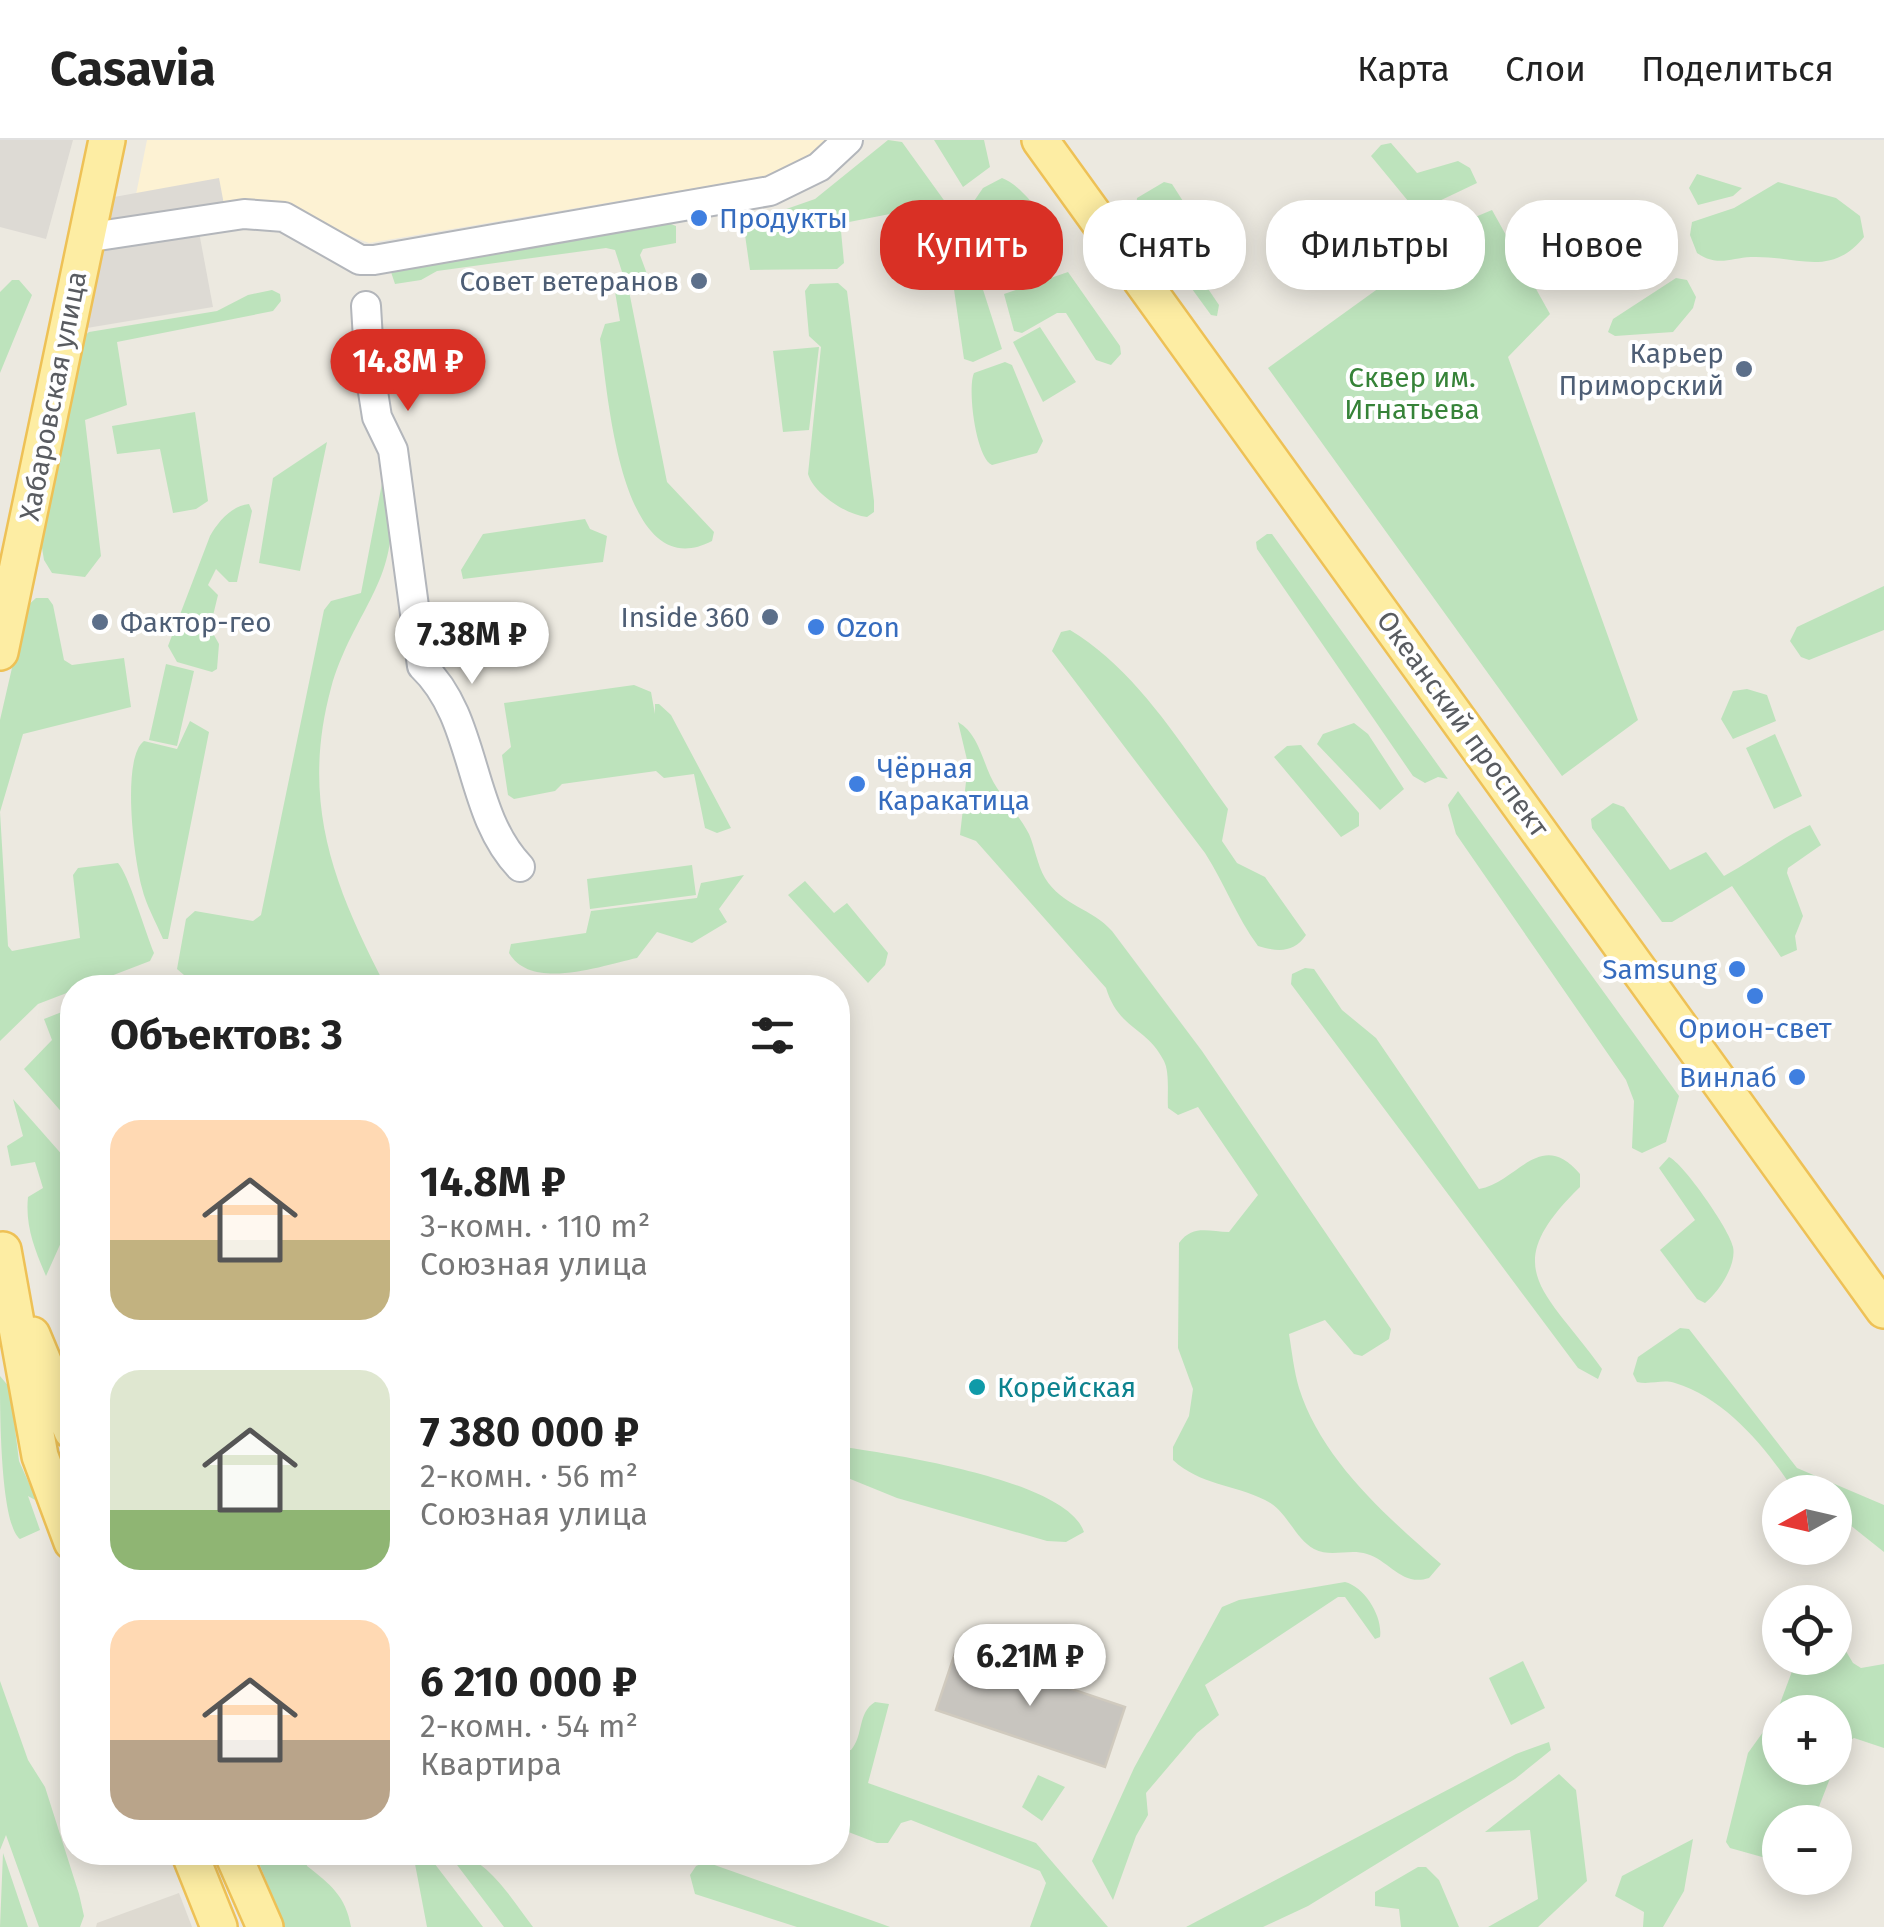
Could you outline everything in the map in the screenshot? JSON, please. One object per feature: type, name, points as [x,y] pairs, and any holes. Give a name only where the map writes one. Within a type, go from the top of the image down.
[{"type":"main road","name":"Хабаровская улица","points":[[0,652],[107,140]]},
{"type":"main road","name":"Океанский проспект","points":[[1040,140],[1884,1310]]},
{"type":"main road","points":[[1,1247],[24,1316],[60,1402]]},
{"type":"main road","points":[[1,1247],[40,1456],[60,1510]]},
{"type":"main road","points":[[194,1865],[218,1927]]},
{"type":"main road","points":[[238,1865],[264,1927]]},
{"type":"street","points":[[86,238],[244,214],[284,217],[360,260],[374,260],[770,191],[818,168],[848,140]]},
{"type":"street","points":[[366,306],[377,417],[394,450],[422,666],[434,675],[470,747],[490,822],[502,848],[520,867]]},
{"type":"shaded area","points":[[0,140],[73,140],[46,239],[0,227]]},
{"type":"shaded area","points":[[147,140],[842,140],[814,168],[369,243],[268,206],[129,229]]},
{"type":"shaded area","points":[[219,178],[225,210],[196,216],[213,307],[87,328],[114,197]]},
{"type":"shaded area","points":[[179,1893],[192,1927],[96,1927],[97,1923]]},
{"type":"green space","points":[[888,140],[902,142],[944,200],[880,200],[880,216],[844,223],[844,263],[837,269],[750,270],[744,228],[755,220],[815,199]]},
{"type":"green space","points":[[934,140],[984,140],[990,167],[963,187]]},
{"type":"green space","points":[[1391,143],[1417,173],[1458,161],[1470,168],[1477,183],[1441,200],[1407,200],[1371,156],[1381,145]]},
{"type":"green space","points":[[1697,174],[1742,188],[1733,196],[1698,205],[1689,188]]},
{"type":"green space","points":[[1002,178],[1029,200],[975,200],[983,188]]},
{"type":"green space","points":[[1164,182],[1172,184],[1182,200],[1137,200]]},
{"type":"green space","points":[[1778,182],[1836,198],[1860,216],[1864,237],[1838,258],[1825,261],[1751,257],[1718,261],[1697,253],[1690,235],[1692,222],[1734,208]]},
{"type":"green space","name":"Cквер им. Игнатьева","points":[[1492,210],[1505,233],[1505,290],[1537,290],[1550,314],[1508,357],[1638,720],[1562,776],[1268,368],[1376,290],[1485,290],[1485,213]]},
{"type":"green space","points":[[663,221],[676,226],[676,243],[643,249],[640,255],[647,274],[627,281],[667,482],[714,532],[712,541],[681,548],[657,537],[638,512],[624,478],[615,438],[600,339],[605,324],[620,321],[614,286],[623,275],[615,250],[606,248],[437,271],[421,280],[395,284],[390,269]]},
{"type":"green space","points":[[1068,272],[1120,346],[1121,354],[1111,365],[1096,360],[1066,313],[1057,313],[1022,333],[1014,331],[1004,294],[1016,290],[1063,290],[1063,274]]},
{"type":"green space","points":[[1678,278],[1687,280],[1696,297],[1693,308],[1673,332],[1615,336],[1608,332],[1613,319],[1658,290],[1678,290]]},
{"type":"green space","points":[[12,280],[19,280],[32,295],[0,373],[0,292]]},
{"type":"green space","points":[[838,283],[847,291],[874,501],[874,512],[867,517],[832,502],[808,474],[821,347],[809,336],[805,291],[810,284]]},
{"type":"green space","points":[[272,290],[280,294],[281,301],[273,311],[117,342],[127,405],[85,420],[101,556],[85,577],[52,573],[44,560],[40,536],[73,345],[89,332],[217,311],[248,295]]},
{"type":"green space","points":[[954,290],[983,290],[1002,349],[973,362],[964,359]]},
{"type":"green space","points":[[1193,290],[1209,290],[1219,305],[1217,316],[1211,315]]},
{"type":"green space","points":[[1040,327],[1076,382],[1043,402],[1013,342]]},
{"type":"green space","points":[[819,347],[809,430],[783,432],[773,351]]},
{"type":"green space","points":[[1005,362],[1012,365],[1043,441],[1037,453],[992,465],[977,437],[972,381],[974,373]]},
{"type":"green space","points":[[195,412],[208,501],[196,509],[173,513],[160,449],[117,454],[112,426]]},
{"type":"green space","points":[[327,442],[300,571],[259,563],[273,478]]},
{"type":"green space","points":[[384,473],[390,508],[385,563],[331,688],[319,769],[327,843],[351,914],[380,975],[184,975],[177,969],[186,919],[195,911],[253,921],[261,915],[324,610],[331,601],[361,593]]},
{"type":"green space","points":[[249,504],[252,511],[237,582],[229,582],[216,569],[208,585],[218,595],[210,628],[219,644],[217,669],[212,672],[177,662],[168,646],[210,536],[226,516]]},
{"type":"green space","points":[[585,519],[590,529],[607,536],[603,562],[463,579],[461,570],[483,534]]},
{"type":"green space","points":[[1272,534],[1448,779],[1438,777],[1425,783],[1413,776],[1257,549],[1256,542]]},
{"type":"green space","points":[[1884,586],[1884,630],[1809,660],[1801,657],[1790,641],[1797,627]]},
{"type":"green space","points":[[36,598],[48,598],[53,605],[64,660],[72,665],[124,658],[131,707],[23,734],[0,812],[0,720],[26,607]]},
{"type":"green space","points":[[1070,630],[1117,666],[1138,688],[1194,760],[1228,809],[1222,841],[1237,863],[1265,877],[1306,935],[1296,945],[1279,950],[1258,946],[1205,853],[1052,651],[1061,632]]},
{"type":"green space","points":[[166,664],[194,671],[177,746],[149,740]]},
{"type":"green space","points":[[634,685],[651,692],[655,714],[655,704],[659,704],[671,715],[731,828],[717,833],[705,828],[694,774],[664,778],[656,771],[562,784],[555,791],[514,799],[508,795],[502,755],[511,747],[504,703]]},
{"type":"green space","points":[[1747,689],[1767,695],[1776,721],[1733,739],[1721,719],[1733,691]]},
{"type":"green space","points":[[190,721],[209,732],[168,939],[163,939],[139,874],[131,810],[133,767],[144,741],[177,749]]},
{"type":"green space","points":[[958,722],[972,735],[992,780],[1026,828],[1045,878],[1060,895],[1112,931],[1202,1051],[1391,1329],[1389,1339],[1362,1356],[1354,1354],[1325,1320],[1289,1334],[1299,1388],[1323,1439],[1358,1485],[1441,1564],[1429,1578],[1411,1579],[1367,1554],[1314,1549],[1273,1505],[1194,1475],[1173,1460],[1173,1447],[1189,1416],[1193,1389],[1178,1348],[1179,1243],[1196,1231],[1229,1232],[1258,1195],[1198,1107],[1178,1115],[1168,1108],[1164,1061],[1118,1012],[1106,988],[976,841],[960,835],[968,764]]},
{"type":"green space","points":[[1354,723],[1368,734],[1404,789],[1380,810],[1317,744],[1323,734]]},
{"type":"green space","points":[[1775,734],[1802,796],[1774,809],[1746,748]]},
{"type":"green space","points":[[1301,745],[1359,813],[1359,826],[1341,837],[1274,757],[1287,746]]},
{"type":"green space","points":[[1458,791],[1679,1096],[1666,1142],[1642,1153],[1632,1148],[1634,1101],[1626,1080],[1456,834],[1448,805]]},
{"type":"green space","points":[[1613,803],[1624,807],[1670,870],[1706,852],[1724,876],[1810,825],[1821,845],[1788,868],[1787,873],[1803,916],[1795,936],[1797,950],[1781,957],[1732,886],[1672,922],[1662,922],[1592,828],[1591,819]]},
{"type":"green space","points":[[0,812],[8,946],[12,951],[80,938],[73,875],[78,868],[118,863],[154,953],[150,961],[114,975],[60,975],[60,996],[38,1004],[0,1041]]},
{"type":"green space","points":[[692,865],[696,895],[590,909],[587,879]]},
{"type":"green space","points":[[744,875],[719,909],[727,922],[692,943],[657,932],[637,958],[551,974],[520,965],[509,953],[511,944],[586,933],[591,911],[697,898],[701,883]]},
{"type":"green space","points":[[805,881],[834,913],[847,903],[888,953],[885,965],[868,983],[788,895]]},
{"type":"green space","points":[[1314,969],[1342,1010],[1376,1038],[1479,1189],[1540,1157],[1566,1161],[1580,1174],[1580,1187],[1554,1215],[1540,1239],[1535,1260],[1538,1279],[1548,1298],[1602,1369],[1598,1379],[1578,1368],[1291,984],[1292,974]]},
{"type":"green space","points":[[60,1013],[60,1110],[24,1069],[52,1040],[44,1019]]},
{"type":"green space","points":[[13,1099],[60,1152],[60,1245],[46,1276],[32,1238],[27,1208],[28,1197],[43,1188],[35,1162],[11,1166],[7,1146],[23,1136]]},
{"type":"green space","points":[[1669,1157],[1705,1198],[1733,1247],[1725,1278],[1705,1303],[1697,1299],[1660,1250],[1695,1220],[1659,1168]]},
{"type":"green space","points":[[1680,1328],[1689,1329],[1797,1468],[1813,1475],[1783,1475],[1744,1427],[1694,1391],[1675,1383],[1637,1382],[1633,1374],[1638,1357]]},
{"type":"green space","points":[[0,1376],[10,1388],[19,1461],[37,1501],[28,1496],[40,1530],[20,1539],[13,1529],[5,1490]]},
{"type":"green space","points":[[850,1448],[934,1463],[1012,1484],[1045,1497],[1070,1513],[1084,1532],[1066,1542],[1047,1541],[897,1498],[850,1479]]},
{"type":"green space","points":[[1852,1491],[1884,1505],[1884,1552],[1852,1527]]},
{"type":"green space","points":[[1345,1582],[1371,1604],[1379,1621],[1380,1637],[1375,1639],[1345,1597],[1338,1597],[1205,1685],[1219,1715],[1197,1733],[1146,1793],[1148,1815],[1136,1836],[1113,1900],[1092,1861],[1134,1768],[1222,1607],[1239,1600]]},
{"type":"green space","points":[[1523,1661],[1545,1708],[1511,1725],[1489,1678]]},
{"type":"green space","points":[[1852,1661],[1861,1668],[1884,1664],[1884,1748],[1852,1739],[1852,1695],[1783,1695],[1791,1675],[1852,1675]]},
{"type":"green space","points":[[0,1681],[28,1760],[45,1787],[60,1834],[60,1865],[70,1865],[79,1894],[84,1916],[80,1927],[39,1927],[6,1835],[0,1850]]},
{"type":"green space","points":[[875,1702],[889,1704],[868,1783],[1036,1843],[1108,1927],[1030,1927],[1046,1883],[1040,1871],[911,1820],[901,1823],[888,1843],[850,1833],[850,1750],[869,1707]]},
{"type":"green space","points":[[1762,1734],[1762,1785],[1827,1785],[1820,1805],[1762,1805],[1762,1857],[1730,1848],[1726,1842],[1748,1753]]},
{"type":"green space","points":[[1549,1742],[1551,1750],[1515,1779],[1308,1906],[1263,1927],[1186,1927],[1516,1754]]},
{"type":"green space","points":[[1559,1774],[1576,1790],[1587,1881],[1538,1927],[1488,1927],[1538,1899],[1530,1830],[1485,1832]]},
{"type":"green space","points":[[1038,1775],[1065,1787],[1042,1821],[1022,1807]]},
{"type":"green space","points":[[1693,1839],[1684,1891],[1663,1927],[1643,1927],[1644,1912],[1615,1896],[1622,1876]]},
{"type":"green space","points":[[3,1853],[28,1927],[0,1927]]},
{"type":"green space","points":[[260,1865],[307,1865],[341,1899],[351,1927],[285,1927]]},
{"type":"green space","points":[[415,1865],[436,1865],[483,1927],[427,1927]]},
{"type":"green space","points":[[457,1865],[481,1865],[486,1869],[533,1927],[504,1927]]},
{"type":"green space","points":[[714,1865],[890,1927],[797,1927],[695,1894],[690,1875],[696,1866]]},
{"type":"green space","points":[[1418,1867],[1426,1867],[1439,1880],[1459,1927],[1401,1927],[1399,1909],[1375,1906],[1375,1892]]},
{"type":"building","points":[[956,1650],[1125,1707],[1105,1767],[936,1710]]},
{"type":"place","name":"Продукты","points":[[699,218]]},
{"type":"place","name":"Совет ветеранов","points":[[699,281]]},
{"type":"place","name":"Карьер Приморский","points":[[1744,369]]},
{"type":"place","name":"Inside 360","points":[[770,617]]},
{"type":"place","name":"Фактор-гео","points":[[100,622]]},
{"type":"place","name":"Ozon","points":[[816,627]]},
{"type":"place","name":"Чёрная Каракатица","points":[[857,784]]},
{"type":"place","name":"Samsung","points":[[1737,969]]},
{"type":"place","name":"Орион-свет","points":[[1755,996]]},
{"type":"place","name":"Винлаб","points":[[1797,1077]]},
{"type":"place","name":"Корейская","points":[[977,1387]]}]
